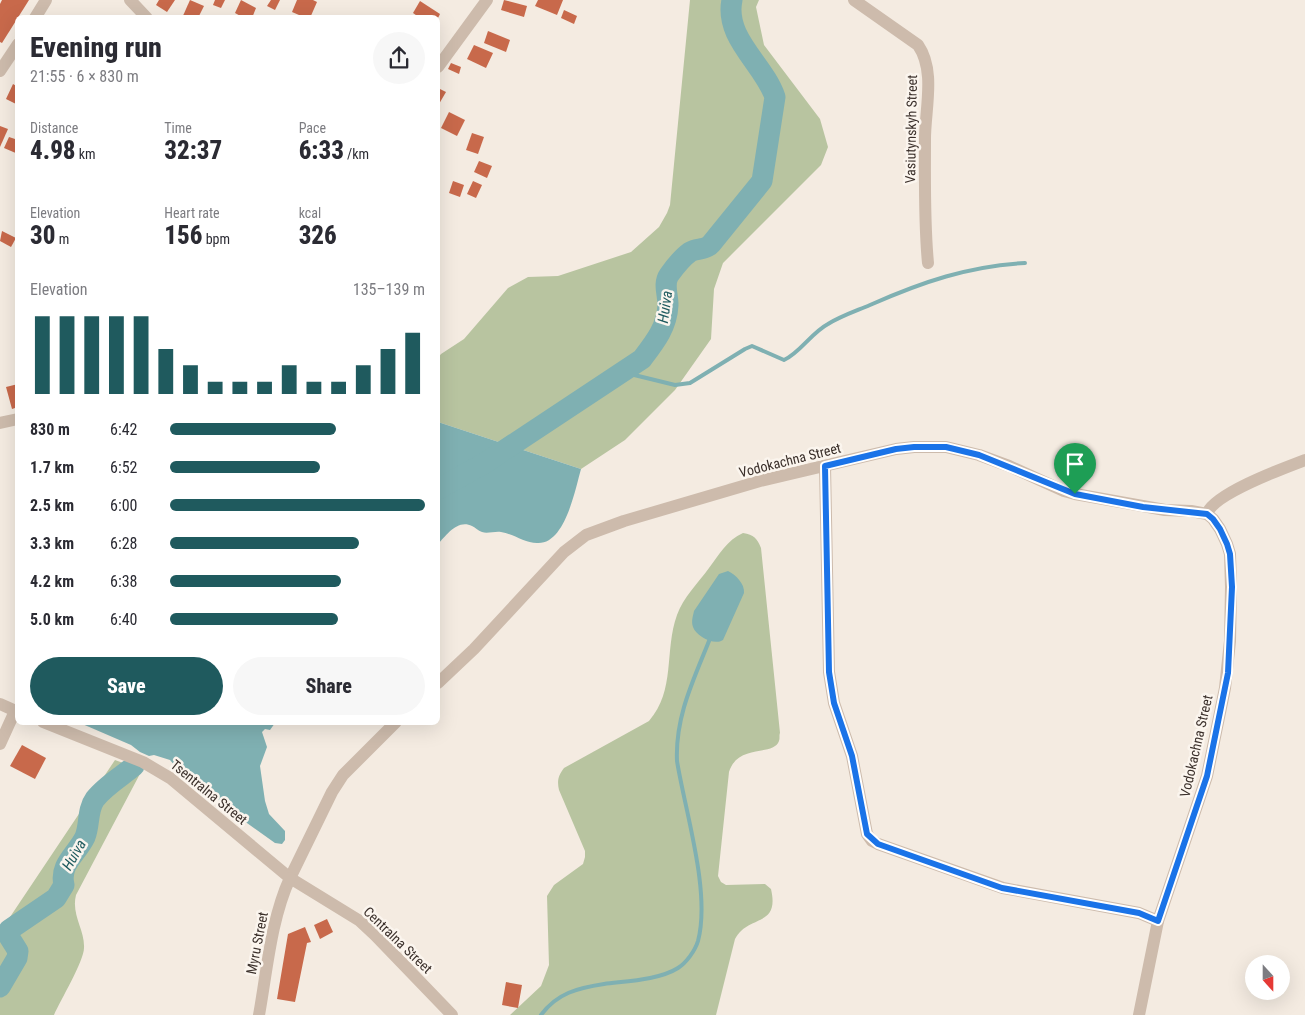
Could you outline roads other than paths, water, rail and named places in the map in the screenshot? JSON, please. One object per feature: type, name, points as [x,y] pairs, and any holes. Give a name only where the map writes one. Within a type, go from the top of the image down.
[{"type":"street","points":[[37,15],[46,0]]},
{"type":"street","points":[[130,0],[143,15]]},
{"type":"street","points":[[440,64],[487,0]]},
{"type":"street","name":"Vasiutynskyh Street","points":[[854,0],[918,45],[926,61],[928,92],[925,177],[928,263]]},
{"type":"street","points":[[0,71],[15,48]]},
{"type":"street","points":[[0,423],[15,420]]},
{"type":"street","name":"Vodokachna Street","points":[[440,681],[474,649],[564,552],[586,535],[624,521],[760,481],[896,449],[946,447],[988,458],[1075,494],[1150,508],[1207,514],[1220,529],[1230,554],[1232,587],[1228,673],[1207,776],[1158,921],[1139,1015]]},
{"type":"street","points":[[1207,514],[1212,504],[1222,498],[1278,470],[1305,460]]},
{"type":"street","points":[[825,466],[829,672],[834,703],[852,756],[867,834],[878,844],[1002,888],[1139,913],[1158,921]]},
{"type":"street","points":[[0,704],[15,712]]},
{"type":"street","points":[[0,744],[15,714]]},
{"type":"street","name":"Tsentralna Street","points":[[50,725],[158,769],[290,878]]},
{"type":"street","points":[[290,878],[332,792],[343,775],[393,725]]},
{"type":"street","name":"Myru Street","points":[[259,1015],[276,919],[290,878]]},
{"type":"street","name":"Centralna Street","points":[[290,878],[368,928],[452,1015]]},
{"type":"water","points":[[440,423],[581,469],[572,502],[562,526],[547,541],[533,543],[506,533],[484,533],[467,524],[452,529],[440,542]]},
{"type":"water","points":[[728,571],[739,580],[743,586],[744,593],[723,640],[719,642],[710,641],[701,637],[693,627],[694,611],[719,574]]},
{"type":"water","points":[[85,725],[274,725],[270,730],[265,729],[262,732],[267,747],[260,766],[265,801],[269,814],[285,831],[285,840],[282,844],[275,843],[233,813],[195,779],[175,766],[170,760],[154,755],[149,756],[131,745]]},
{"type":"waterway","name":"Huiva","points":[[440,488],[485,463],[642,359],[663,327],[668,305],[666,282],[669,275],[690,252],[711,244],[762,181],[775,97],[763,73],[739,39],[731,14],[732,0]]},
{"type":"waterway","points":[[622,372],[675,385],[690,383],[752,346],[784,360],[795,353],[816,332],[828,324],[889,297],[946,276],[984,268],[1025,263]]},
{"type":"waterway","points":[[541,1015],[554,1001],[585,987],[652,978],[670,972],[684,963],[697,945],[701,921],[699,876],[677,761],[677,744],[687,697],[711,636]]},
{"type":"waterway","name":"Huiva","points":[[0,987],[17,958],[18,951],[8,935],[9,930],[56,898],[64,885],[63,878],[66,865],[85,837],[92,803],[109,785],[134,766]]}]
